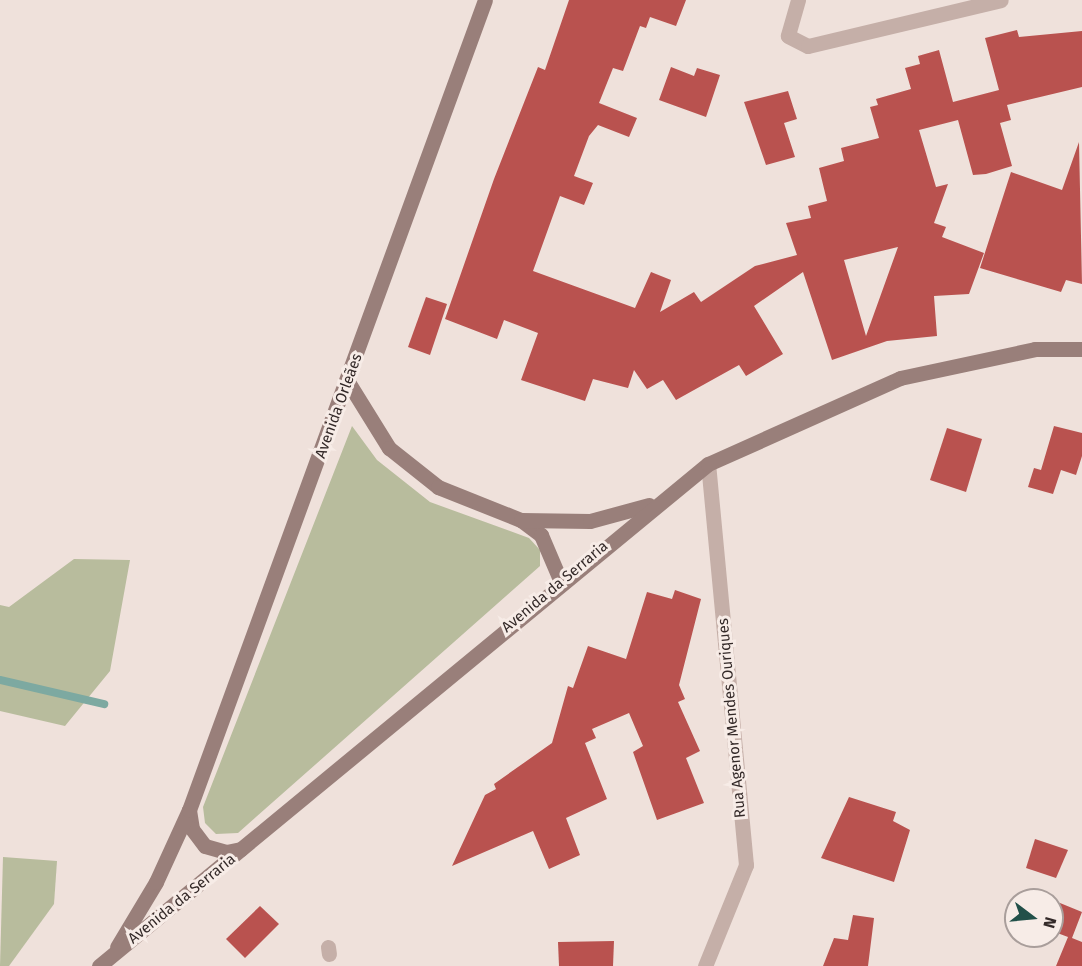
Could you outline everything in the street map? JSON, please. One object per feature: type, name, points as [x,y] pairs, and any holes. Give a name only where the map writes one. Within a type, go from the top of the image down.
[{"type":"street","name":"Avenida Orleães","points":[[112,956],[156,882],[189,810],[348,382],[485,0]]},
{"type":"street","points":[[798,0],[788,27],[794,42],[808,46],[1001,0]]},
{"type":"street","name":"Avenida da Serraria","points":[[99,966],[247,846],[655,504],[708,464],[900,378],[1035,350],[1082,350]]},
{"type":"street","points":[[348,382],[388,448],[438,487],[521,520],[541,535],[561,582]]},
{"type":"street","name":"Rua Agenor Mendes Ouriques","points":[[705,966],[746,865],[708,464]]},
{"type":"street","points":[[521,520],[590,521],[655,504]]},
{"type":"street","points":[[189,810],[192,829],[205,846],[226,852],[247,846]]},
{"type":"green space","points":[[352,426],[377,460],[430,502],[529,538],[540,550],[540,566],[238,833],[216,834],[205,823],[203,807]]},
{"type":"green space","points":[[74,559],[130,560],[110,671],[65,726],[0,711],[0,605],[9,607]]},
{"type":"green space","points":[[3,857],[57,861],[54,904],[9,966],[0,966]]},
{"type":"building","points":[[569,0],[686,0],[676,26],[650,17],[646,28],[640,26],[623,71],[613,68],[599,103],[637,118],[629,137],[598,125],[589,136],[574,176],[593,183],[584,205],[560,196],[533,271],[635,308],[651,272],[671,280],[660,312],[694,292],[701,302],[755,266],[797,255],[786,223],[811,218],[808,206],[827,201],[819,168],[844,161],[841,148],[879,138],[870,107],[878,105],[876,99],[911,89],[905,68],[920,64],[918,56],[939,50],[953,102],[999,90],[985,38],[1017,30],[1019,37],[1082,31],[1082,87],[1007,105],[1011,120],[1000,123],[1012,166],[986,174],[973,175],[958,120],[919,130],[936,187],[948,184],[934,223],[946,227],[942,237],[984,253],[969,294],[934,296],[937,336],[887,341],[832,360],[803,272],[754,306],[783,354],[746,376],[739,365],[676,400],[663,380],[647,389],[634,370],[628,388],[593,379],[585,401],[521,380],[538,333],[504,320],[497,339],[445,319],[494,179],[538,67],[545,70]],"holes":[[[898,247],[866,336],[844,260]]]},
{"type":"building","points":[[671,67],[694,76],[697,68],[720,75],[706,117],[659,100]]},
{"type":"building","points":[[788,91],[797,119],[784,123],[795,157],[766,165],[744,102]]},
{"type":"building","points":[[1079,142],[1082,284],[1066,280],[1061,292],[980,268],[1011,172],[1062,190]]},
{"type":"building","points":[[426,297],[447,304],[430,355],[408,347]]},
{"type":"building","points":[[1054,426],[1082,433],[1082,456],[1076,475],[1061,470],[1053,494],[1028,487],[1034,468],[1041,470]]},
{"type":"building","points":[[947,428],[982,439],[966,492],[930,480]]},
{"type":"building","points":[[675,590],[701,599],[679,685],[685,699],[678,702],[700,751],[686,758],[704,803],[657,820],[633,752],[643,746],[629,713],[592,729],[596,738],[585,743],[607,799],[566,818],[580,855],[549,869],[533,831],[452,866],[485,795],[496,789],[494,784],[552,743],[568,686],[573,688],[588,646],[626,659],[647,592],[672,599]]},
{"type":"building","points":[[849,797],[896,812],[893,821],[910,830],[894,882],[821,858]]},
{"type":"building","points":[[1035,839],[1068,850],[1056,878],[1026,868]]},
{"type":"building","points":[[1064,905],[1082,912],[1072,938],[1082,942],[1082,966],[1056,966],[1068,937],[1064,936]]},
{"type":"building","points":[[260,906],[279,924],[245,958],[226,939]]},
{"type":"building","points":[[853,915],[874,918],[868,966],[823,966],[834,938],[848,940]]},
{"type":"building","points":[[614,941],[613,966],[559,966],[558,942]]},
{"type":"waterway","points":[[0,680],[104,704]]}]
